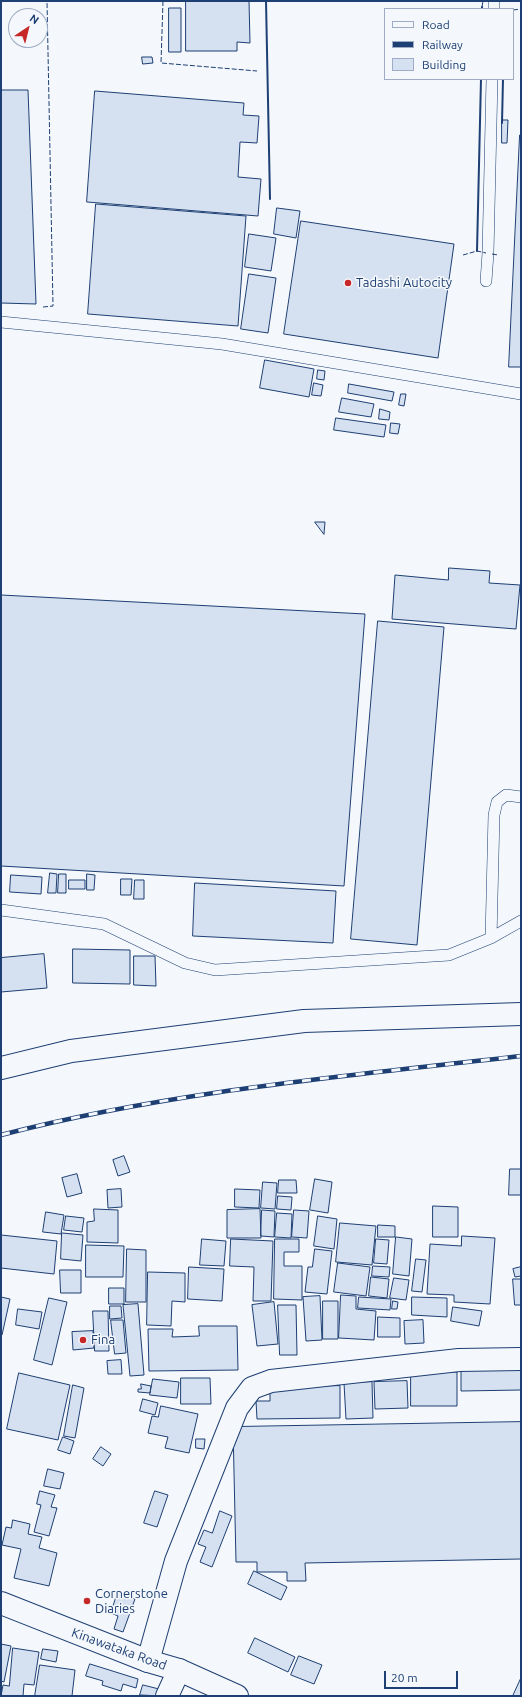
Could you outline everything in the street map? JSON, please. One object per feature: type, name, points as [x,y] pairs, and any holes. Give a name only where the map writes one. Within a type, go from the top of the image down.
[{"type":"street","points":[[1,1068],[71,1051],[304,1021],[521,1014]]},
{"type":"street","points":[[148,1661],[176,1562],[237,1408],[252,1388],[272,1381],[443,1362],[491,1358],[521,1359]]},
{"type":"street","name":"Kinawataka Road","points":[[1,1603],[148,1661],[179,1670],[237,1696]]},
{"type":"street","points":[[167,1696],[179,1670]]},
{"type":"lane","points":[[486,281],[492,80]]},
{"type":"lane","points":[[1,322],[222,344],[521,394]]},
{"type":"lane","points":[[491,938],[494,815],[497,802],[506,795],[521,797]]},
{"type":"lane","points":[[1,910],[104,924],[185,963],[215,970],[449,955],[491,938],[521,921]]},
{"type":"building","points":[[186,1],[249,1],[250,43],[237,42],[237,51],[186,51]]},
{"type":"building","points":[[169,8],[181,8],[181,52],[169,52]]},
{"type":"building","points":[[142,57],[152,57],[153,63],[143,64]]},
{"type":"building","points":[[1,90],[28,90],[36,304],[1,303]]},
{"type":"building","points":[[95,91],[244,103],[243,115],[259,116],[257,143],[240,142],[238,177],[261,179],[258,216],[87,202]]},
{"type":"building","points":[[502,120],[508,120],[507,143],[502,143]]},
{"type":"building","points":[[520,135],[521,367],[509,367]]},
{"type":"building","points":[[96,204],[246,216],[238,326],[88,314]]},
{"type":"building","points":[[277,208],[300,211],[296,238],[274,234]]},
{"type":"building","points":[[301,221],[454,244],[438,358],[284,334]]},
{"type":"building","points":[[249,234],[276,238],[271,271],[245,267]]},
{"type":"building","points":[[249,274],[276,278],[268,333],[241,329]]},
{"type":"building","points":[[265,360],[314,369],[309,397],[260,388]]},
{"type":"building","points":[[318,370],[325,371],[324,380],[317,379]]},
{"type":"building","points":[[314,383],[323,385],[321,396],[312,395]]},
{"type":"building","points":[[349,384],[394,392],[392,401],[348,393]]},
{"type":"building","points":[[401,394],[406,394],[404,406],[399,405]]},
{"type":"building","points":[[342,398],[374,404],[371,417],[339,412]]},
{"type":"building","points":[[380,409],[390,412],[389,420],[379,419]]},
{"type":"building","points":[[336,418],[386,425],[384,437],[334,430]]},
{"type":"building","points":[[391,423],[400,424],[398,434],[390,433]]},
{"type":"building","points":[[315,522],[325,522],[324,534]]},
{"type":"building","points":[[449,568],[490,571],[489,583],[520,585],[516,629],[392,619],[395,575],[448,580]]},
{"type":"building","points":[[1,595],[365,614],[344,886],[1,866]]},
{"type":"building","points":[[378,621],[444,627],[417,945],[351,939]]},
{"type":"building","points":[[50,873],[57,874],[56,893],[48,893]]},
{"type":"building","points":[[59,874],[66,874],[66,893],[58,893]]},
{"type":"building","points":[[87,874],[95,875],[94,890],[87,890]]},
{"type":"building","points":[[11,875],[42,877],[41,894],[10,892]]},
{"type":"building","points":[[121,879],[132,879],[131,895],[121,895]]},
{"type":"building","points":[[69,880],[85,880],[85,889],[69,889]]},
{"type":"building","points":[[135,880],[144,880],[144,899],[134,899]]},
{"type":"building","points":[[195,883],[336,891],[333,943],[193,936]]},
{"type":"building","points":[[73,949],[130,950],[130,984],[73,983]]},
{"type":"building","points":[[44,954],[47,988],[1,992],[1,958]]},
{"type":"building","points":[[134,956],[155,956],[156,986],[134,985]]},
{"type":"building","points":[[124,1156],[130,1172],[118,1176],[113,1160]]},
{"type":"building","points":[[510,1169],[521,1169],[521,1195],[509,1195]]},
{"type":"building","points":[[77,1174],[82,1193],[67,1197],[62,1178]]},
{"type":"building","points":[[315,1179],[332,1182],[328,1213],[310,1210]]},
{"type":"building","points":[[279,1180],[296,1180],[297,1193],[278,1193]]},
{"type":"building","points":[[263,1182],[277,1183],[275,1209],[261,1208]]},
{"type":"building","points":[[121,1189],[122,1207],[108,1208],[107,1190]]},
{"type":"building","points":[[235,1189],[260,1190],[259,1208],[235,1207]]},
{"type":"building","points":[[278,1196],[292,1197],[291,1210],[277,1209]]},
{"type":"building","points":[[433,1206],[458,1207],[458,1237],[433,1237]]},
{"type":"building","points":[[94,1209],[118,1210],[118,1243],[87,1242],[87,1222],[94,1221]]},
{"type":"building","points":[[260,1209],[261,1238],[227,1238],[227,1210]]},
{"type":"building","points":[[262,1210],[275,1211],[274,1237],[261,1236]]},
{"type":"building","points":[[294,1210],[309,1211],[307,1238],[292,1237]]},
{"type":"building","points":[[46,1212],[64,1215],[61,1234],[43,1232]]},
{"type":"building","points":[[277,1213],[292,1214],[291,1238],[275,1237]]},
{"type":"building","points":[[66,1216],[84,1218],[82,1232],[64,1230]]},
{"type":"building","points":[[318,1216],[337,1219],[334,1249],[314,1246]]},
{"type":"building","points":[[340,1223],[376,1226],[372,1265],[336,1262]]},
{"type":"building","points":[[378,1225],[395,1226],[395,1237],[378,1237]]},
{"type":"building","points":[[62,1233],[83,1235],[81,1261],[61,1259]]},
{"type":"building","points":[[1,1235],[57,1241],[54,1274],[1,1268]]},
{"type":"building","points":[[462,1236],[495,1238],[490,1304],[454,1302],[454,1295],[427,1294],[430,1244],[461,1246]]},
{"type":"building","points":[[396,1237],[412,1239],[409,1276],[393,1274]]},
{"type":"building","points":[[202,1239],[226,1241],[224,1266],[200,1265]]},
{"type":"building","points":[[231,1239],[273,1241],[271,1301],[253,1301],[254,1267],[230,1266]]},
{"type":"building","points":[[275,1239],[299,1239],[299,1252],[284,1252],[284,1266],[302,1266],[302,1300],[274,1299]]},
{"type":"building","points":[[376,1239],[389,1240],[387,1264],[374,1263]]},
{"type":"building","points":[[86,1245],[124,1246],[123,1277],[86,1277]]},
{"type":"building","points":[[127,1249],[146,1250],[146,1302],[126,1302]]},
{"type":"building","points":[[315,1249],[332,1251],[327,1294],[305,1292],[308,1267],[312,1267]]},
{"type":"building","points":[[416,1259],[426,1260],[422,1292],[412,1291]]},
{"type":"building","points":[[338,1263],[370,1267],[366,1296],[334,1292]]},
{"type":"building","points":[[373,1266],[390,1267],[389,1277],[372,1276]]},
{"type":"building","points":[[189,1267],[224,1269],[222,1301],[188,1299]]},
{"type":"building","points":[[521,1267],[521,1276],[515,1277],[513,1269]]},
{"type":"building","points":[[60,1270],[81,1270],[81,1293],[61,1293]]},
{"type":"building","points":[[148,1272],[185,1273],[185,1302],[172,1301],[171,1326],[147,1325]]},
{"type":"building","points":[[371,1277],[389,1279],[387,1298],[369,1296]]},
{"type":"building","points":[[394,1278],[409,1280],[406,1300],[390,1298]]},
{"type":"building","points":[[513,1279],[521,1279],[521,1305],[515,1305]]},
{"type":"building","points":[[109,1288],[124,1288],[124,1304],[109,1304]]},
{"type":"building","points":[[341,1295],[356,1296],[356,1309],[376,1311],[374,1340],[339,1338]]},
{"type":"building","points":[[320,1296],[322,1340],[306,1341],[303,1297]]},
{"type":"building","points":[[1,1297],[10,1299],[2,1335],[1,1335]]},
{"type":"building","points":[[359,1297],[391,1299],[390,1310],[358,1308]]},
{"type":"building","points":[[412,1297],[447,1298],[447,1317],[412,1315]]},
{"type":"building","points":[[49,1298],[67,1302],[52,1365],[34,1360]]},
{"type":"building","points":[[323,1301],[338,1301],[338,1339],[323,1339]]},
{"type":"building","points":[[393,1301],[398,1302],[397,1309],[392,1309]]},
{"type":"building","points":[[274,1302],[278,1344],[257,1346],[252,1305]]},
{"type":"building","points":[[138,1304],[144,1375],[130,1376],[123,1305]]},
{"type":"building","points":[[278,1305],[296,1305],[297,1355],[280,1355]]},
{"type":"building","points":[[110,1306],[121,1306],[122,1318],[110,1319]]},
{"type":"building","points":[[453,1307],[482,1311],[479,1326],[451,1321]]},
{"type":"building","points":[[18,1309],[42,1312],[39,1329],[16,1325]]},
{"type":"building","points":[[93,1311],[108,1311],[109,1351],[95,1351]]},
{"type":"building","points":[[378,1317],[400,1318],[400,1337],[378,1337]]},
{"type":"building","points":[[111,1320],[123,1320],[126,1353],[115,1354]]},
{"type":"building","points":[[423,1320],[424,1343],[405,1344],[404,1321]]},
{"type":"building","points":[[199,1326],[237,1326],[238,1370],[149,1371],[148,1329],[173,1329],[172,1337],[199,1336]]},
{"type":"building","name":"Fina","points":[[93,1331],[94,1348],[73,1350],[72,1332]]},
{"type":"building","points":[[121,1360],[122,1374],[108,1374],[107,1361]]},
{"type":"building","points":[[521,1369],[521,1390],[461,1391],[461,1370]]},
{"type":"building","points":[[411,1371],[457,1372],[457,1406],[411,1406]]},
{"type":"building","points":[[19,1373],[70,1385],[58,1440],[7,1429]]},
{"type":"building","points":[[181,1378],[210,1378],[211,1404],[181,1404]]},
{"type":"building","points":[[153,1379],[179,1382],[177,1398],[150,1395]]},
{"type":"building","points":[[407,1381],[408,1408],[375,1409],[374,1382]]},
{"type":"building","points":[[372,1382],[373,1418],[346,1419],[344,1383]]},
{"type":"building","points":[[141,1384],[151,1386],[150,1393],[138,1392],[138,1389],[141,1389]]},
{"type":"building","points":[[73,1385],[84,1388],[75,1438],[64,1436]]},
{"type":"building","points":[[340,1386],[340,1418],[257,1419],[256,1401],[270,1401],[270,1387]]},
{"type":"building","points":[[143,1399],[158,1403],[155,1415],[140,1411]]},
{"type":"building","points":[[161,1406],[198,1414],[189,1453],[165,1448],[168,1437],[148,1433],[152,1416],[158,1417]]},
{"type":"building","points":[[521,1422],[521,1559],[305,1563],[306,1581],[287,1581],[287,1572],[257,1572],[257,1562],[236,1562],[233,1427]]},
{"type":"building","points":[[63,1437],[74,1441],[70,1454],[58,1450]]},
{"type":"building","points":[[196,1439],[205,1439],[204,1449],[196,1448]]},
{"type":"building","points":[[101,1447],[111,1454],[103,1466],[93,1459]]},
{"type":"building","points":[[48,1469],[64,1473],[60,1489],[44,1486]]},
{"type":"building","points":[[40,1491],[55,1495],[51,1507],[57,1508],[49,1536],[34,1532],[41,1505],[37,1504]]},
{"type":"building","points":[[155,1491],[168,1495],[157,1527],[144,1523]]},
{"type":"building","points":[[220,1511],[232,1516],[212,1567],[200,1562],[206,1547],[198,1544],[204,1530],[212,1533]]},
{"type":"building","points":[[13,1520],[30,1524],[28,1534],[42,1537],[39,1548],[57,1553],[49,1586],[14,1578],[21,1549],[2,1545],[6,1527],[11,1528]]},
{"type":"building","points":[[254,1571],[287,1587],[281,1600],[248,1584]]},
{"type":"building","points":[[118,1592],[135,1599],[123,1632],[114,1629],[118,1616],[111,1613]]},
{"type":"building","points":[[255,1638],[295,1657],[288,1672],[248,1653]]},
{"type":"building","points":[[1,1644],[11,1646],[4,1682],[1,1681]]},
{"type":"building","points":[[13,1648],[39,1652],[34,1685],[24,1684],[23,1696],[1,1696],[3,1685],[9,1686]]},
{"type":"building","points":[[43,1649],[58,1651],[56,1662],[41,1659]]},
{"type":"building","points":[[299,1656],[322,1665],[314,1684],[291,1675]]},
{"type":"building","points":[[90,1664],[138,1679],[136,1688],[123,1684],[121,1691],[102,1685],[103,1681],[86,1676]]},
{"type":"building","points":[[40,1665],[75,1670],[72,1696],[35,1696]]},
{"type":"building","points":[[521,1678],[521,1696],[513,1696]]},
{"type":"building","points":[[143,1685],[163,1690],[161,1696],[140,1695]]},
{"type":"railway","points":[[1,1135],[65,1120],[194,1096],[325,1078],[521,1056]]},
{"type":"fence","points":[[43,307],[53,306],[47,1]]},
{"type":"fence","points":[[163,1],[161,63],[257,71]]},
{"type":"fence","points":[[482,7],[483,1]]},
{"type":"fence","points":[[514,10],[521,9]]},
{"type":"fence","points":[[463,255],[477,251],[486,253]]},
{"type":"fence","points":[[492,254],[498,255]]},
{"type":"wall","points":[[266,1],[270,199]]},
{"type":"wall","points":[[477,251],[481,80]]},
{"type":"wall","points":[[502,123],[503,80]]},
{"type":"place","name":"Tadashi Autocity","points":[[348,283]]},
{"type":"place","name":"Fina","points":[[83,1340]]},
{"type":"place","name":"Cornerstone Diaries","points":[[87,1601]]}]
